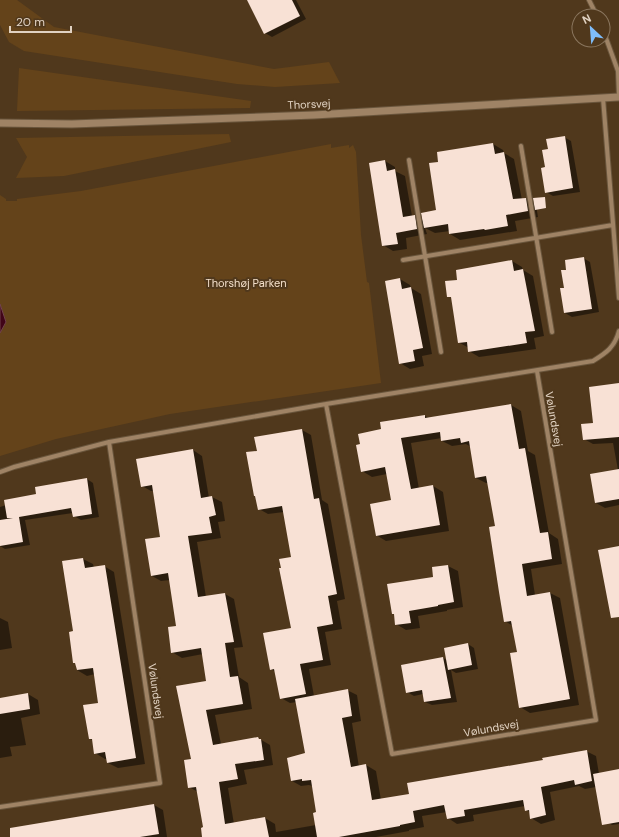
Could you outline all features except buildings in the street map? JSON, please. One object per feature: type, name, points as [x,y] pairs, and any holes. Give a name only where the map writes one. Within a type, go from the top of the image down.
[{"type":"street","points":[[610,48],[618,71],[619,97]]},
{"type":"street","name":"Thorsvej","points":[[0,124],[72,124],[314,115],[619,97]]},
{"type":"street","points":[[603,98],[613,225],[617,241],[619,298]]},
{"type":"street","points":[[521,146],[552,332]]},
{"type":"street","points":[[409,160],[441,352]]},
{"type":"street","points":[[403,260],[613,225]]},
{"type":"street","points":[[0,472],[109,442],[326,404],[593,361],[607,352],[617,339],[619,331]]},
{"type":"street","name":"Vølundsvej","points":[[326,404],[392,754],[596,720],[537,371]]},
{"type":"street","name":"Vølundsvej","points":[[0,807],[160,783],[109,442]]},
{"type":"green space","points":[[0,0],[17,0],[54,27],[274,69],[329,62],[340,83],[275,87],[237,84],[24,51],[9,42],[0,25]]},
{"type":"green space","points":[[19,68],[251,101],[250,108],[17,111]]},
{"type":"green space","points":[[229,134],[231,142],[64,176],[16,178],[27,157],[16,138]]},
{"type":"green space","name":"Thorshøj Parken","points":[[331,144],[331,148],[349,145],[349,148],[353,145],[356,152],[361,235],[367,282],[369,283],[381,383],[170,414],[56,439],[0,456],[0,195],[6,199],[6,201],[17,201],[17,199],[81,191]]},
{"type":"shaded area","points":[[0,304],[6,322],[0,333]]}]
